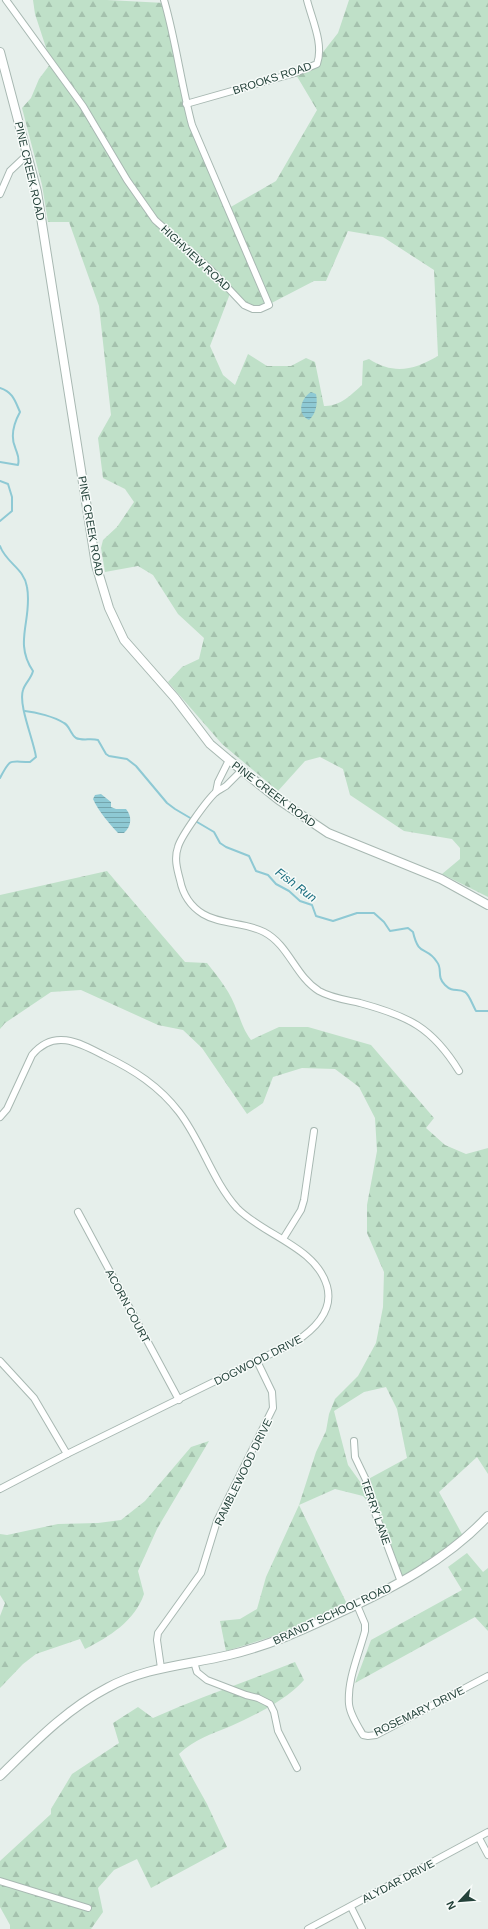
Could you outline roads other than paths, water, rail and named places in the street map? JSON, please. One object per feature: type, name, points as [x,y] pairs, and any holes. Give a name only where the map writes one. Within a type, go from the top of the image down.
[{"type":"street","name":"HIGHVIEW ROAD","points":[[6,0],[83,106],[127,180],[155,220],[211,270],[244,306],[253,309],[260,309],[269,305],[199,143],[186,104],[173,32],[164,0]]},
{"type":"street","name":"BROOKS ROAD","points":[[186,104],[295,73],[317,64],[320,56],[320,46],[307,0]]},
{"type":"street","name":"PINE CREEK ROAD","points":[[0,52],[41,215],[51,287],[96,564],[109,608],[124,640],[176,698],[210,744],[241,771],[279,800],[328,833],[441,879],[488,905]]},
{"type":"street","points":[[0,194],[10,171],[27,155]]},
{"type":"street","points":[[229,760],[218,782],[216,792],[178,846],[176,861],[184,891],[191,905],[212,918],[260,930],[269,934],[283,948],[304,976],[320,991],[341,999],[379,1008],[408,1019],[420,1026],[444,1049],[459,1071]]},
{"type":"street","points":[[216,792],[226,786],[241,771]]},
{"type":"street","name":"DOGWOOD DRIVE","points":[[0,1118],[7,1108],[25,1067],[36,1050],[50,1042],[58,1040],[71,1040],[129,1068],[164,1094],[188,1125],[230,1200],[247,1218],[310,1259],[324,1276],[328,1288],[326,1310],[315,1328],[306,1335],[0,1489]]},
{"type":"street","points":[[283,1240],[301,1210],[304,1200],[314,1131]]},
{"type":"street","name":"ACORN COURT","points":[[78,1212],[179,1400]]},
{"type":"street","points":[[0,1361],[34,1398],[67,1454]]},
{"type":"street","name":"RAMBLEWOOD DRIVE","points":[[161,1668],[157,1640],[158,1633],[201,1573],[220,1515],[271,1415],[274,1403],[272,1392],[257,1361]]},
{"type":"street","name":"TERRY LANE","points":[[354,1441],[355,1456],[367,1482],[374,1510],[401,1582]]},
{"type":"street","name":"BRANDT SCHOOL ROAD","points":[[0,1776],[58,1721],[84,1701],[108,1687],[133,1676],[161,1668],[229,1655],[272,1643],[358,1605],[401,1582],[453,1549],[488,1516]]},
{"type":"street","name":"ROSEMARY DRIVE","points":[[358,1605],[365,1624],[365,1631],[350,1687],[349,1704],[363,1734],[368,1736],[376,1735],[488,1676]]},
{"type":"street","points":[[194,1662],[197,1672],[207,1680],[258,1698],[270,1704],[274,1712],[278,1731],[297,1768]]},
{"type":"street","name":"ALYDAR DRIVE","points":[[308,1929],[488,1832]]},
{"type":"street","points":[[479,1838],[488,1855]]},
{"type":"street","points":[[0,1881],[88,1908]]},
{"type":"street","points":[[351,1907],[362,1929]]},
{"type":"water","points":[[311,392],[316,394],[317,405],[315,412],[309,420],[302,414],[301,406],[305,398]]},
{"type":"water","points":[[101,794],[111,802],[111,807],[116,809],[126,809],[128,812],[130,824],[124,833],[118,833],[98,808],[93,799],[95,795]]},
{"type":"waterway","points":[[0,388],[11,394],[20,412],[14,425],[13,434],[19,462],[18,465],[0,462]]},
{"type":"waterway","points":[[0,481],[8,484],[12,497],[12,511],[0,521]]},
{"type":"waterway","points":[[0,546],[6,557],[19,570],[27,587],[28,610],[24,650],[33,671],[23,690],[22,697],[24,714],[36,757],[30,762],[11,762],[6,767],[0,778]]},
{"type":"waterway","name":"Fish Run","points":[[25,711],[34,712],[56,719],[66,724],[76,738],[98,740],[106,754],[109,756],[127,759],[136,766],[167,803],[214,832],[220,843],[226,847],[249,856],[256,871],[268,875],[276,884],[289,891],[300,901],[312,905],[316,916],[333,921],[357,913],[374,913],[384,922],[390,931],[408,928],[413,932],[415,940],[420,948],[433,957],[439,965],[442,982],[450,989],[465,992],[476,1011],[488,1011]]}]
